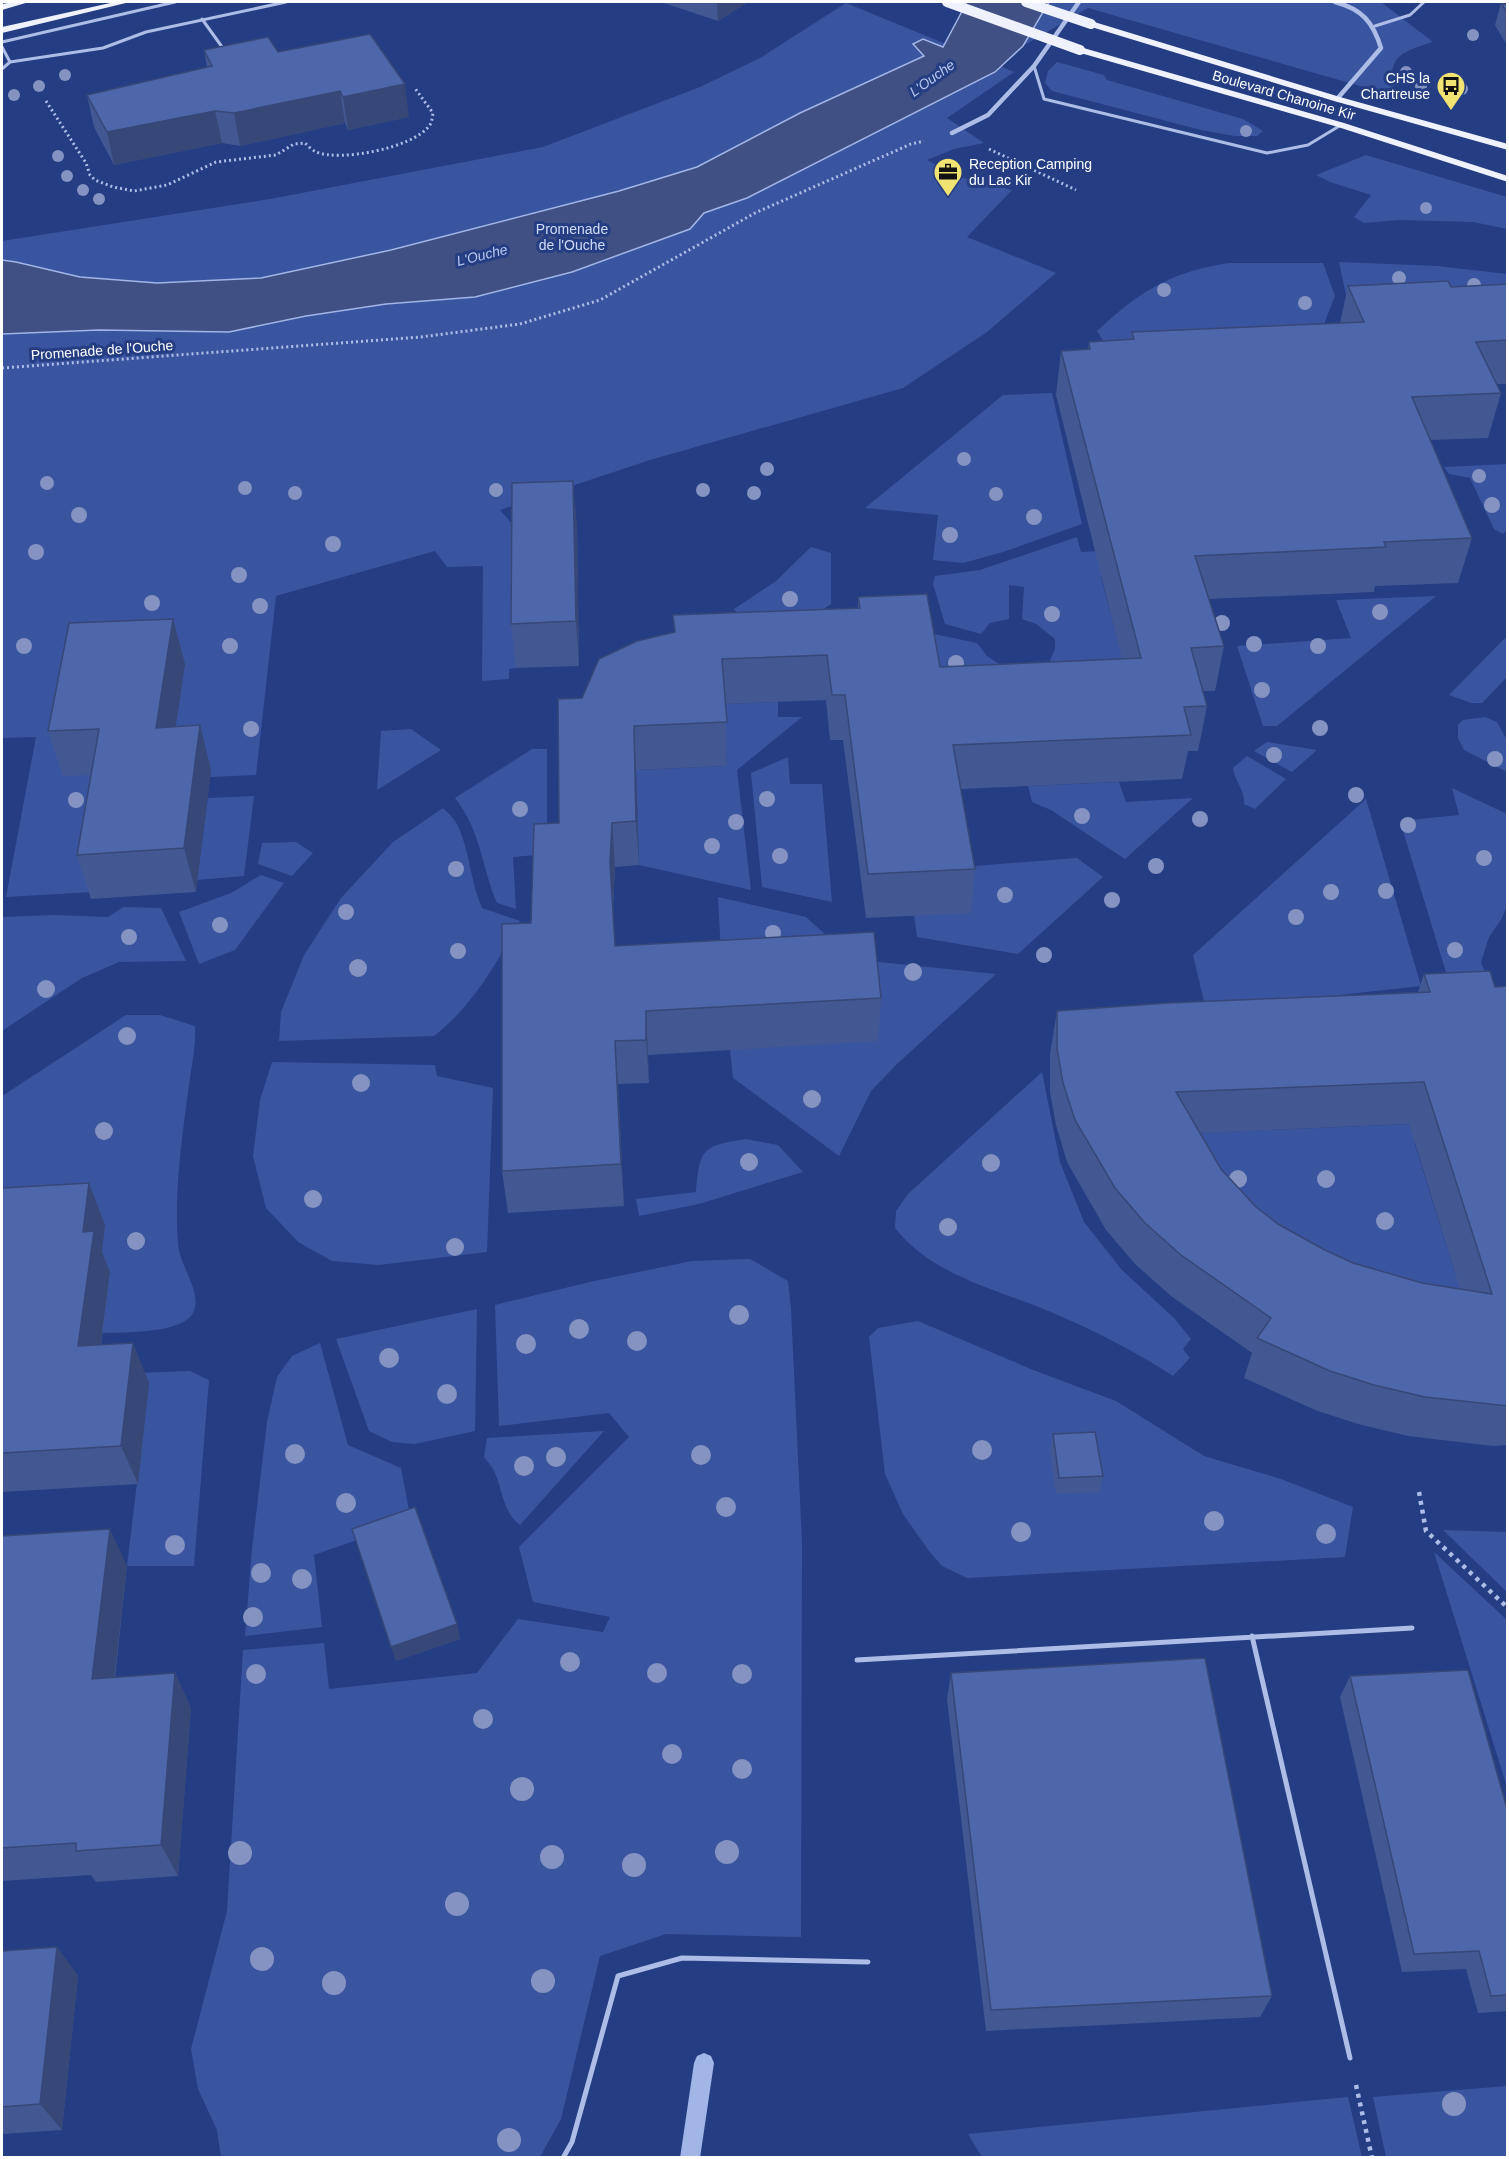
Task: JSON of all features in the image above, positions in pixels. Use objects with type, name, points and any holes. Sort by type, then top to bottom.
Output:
[{"type":"main road","points":[[2,7],[24,2]]},
{"type":"main road","points":[[2,30],[124,2]]},
{"type":"main road","name":"Boulevard Chanoine Kir","points":[[948,2],[1080,50],[1341,125],[1508,179]]},
{"type":"main road","name":"Boulevard Chanoine Kir","points":[[1026,2],[1336,99],[1508,147]]},
{"type":"street","points":[[952,133],[987,116],[1035,66],[1079,2]]},
{"type":"street","points":[[1335,2],[1356,7],[1375,26]]},
{"type":"street","name":"Boulevard Chanoine Kir","points":[[1336,99],[1381,48],[1375,26]]},
{"type":"lane","points":[[2,42],[175,2]]},
{"type":"lane","points":[[2,69],[10,62],[103,48],[146,32],[286,2]]},
{"type":"lane","points":[[1375,26],[1410,15],[1424,2]]},
{"type":"lane","points":[[202,19],[229,56]]},
{"type":"lane","points":[[2,47],[10,62]]},
{"type":"lane","points":[[1035,66],[1044,99],[1267,153],[1308,145],[1341,125]]},
{"type":"lane","points":[[857,1660],[1412,1628]]},
{"type":"lane","points":[[1252,1636],[1350,2058]]},
{"type":"lane","points":[[563,2157],[572,2142],[618,1976],[682,1958],[868,1962]]},
{"type":"path","points":[[46,101],[86,163],[90,175],[95,180],[113,187],[134,190],[167,184],[216,162],[276,155],[294,144],[305,143],[320,153],[356,154],[387,150],[410,140],[428,128],[433,118],[432,111],[414,87]]},
{"type":"path","name":"Promenade de l'Ouche","points":[[2,368],[421,337],[520,324],[600,300],[755,213],[911,144],[952,133]]},
{"type":"path","points":[[986,144],[987,148],[1076,190]]},
{"type":"path","points":[[1419,1492],[1426,1531],[1508,1608]]},
{"type":"path","points":[[1350,2058],[1372,2157]]},
{"type":"green space","points":[[1049,2],[1381,2],[1433,42],[1406,52],[1395,62],[1393,78],[1395,90],[1409,100],[1088,8],[1023,46]]},
{"type":"green space","points":[[846,3],[1014,72],[947,118],[984,143],[954,149],[927,160],[955,176],[1012,190],[967,237],[1056,273],[987,332],[903,388],[650,460],[500,510],[516,528],[516,668],[509,669],[509,679],[482,681],[483,566],[447,567],[435,551],[276,596],[256,775],[210,777],[211,770],[122,773],[92,892],[6,897],[36,737],[2,738],[2,241],[270,199],[543,147],[700,87],[760,58]]},
{"type":"green space","points":[[1057,62],[1104,75],[1107,80],[1243,119],[1263,131],[1257,136],[1235,136],[1201,130],[1052,91],[1045,83],[1048,71]]},
{"type":"green space","points":[[1366,155],[1507,197],[1507,229],[1473,222],[1400,220],[1364,223],[1354,217],[1371,195],[1316,175]]},
{"type":"green space","points":[[1339,262],[1437,266],[1507,274],[1507,328],[1349,309]]},
{"type":"green space","points":[[1229,263],[1323,263],[1335,296],[1322,329],[1126,377],[1097,331],[1127,305],[1157,285],[1190,272]]},
{"type":"green space","points":[[1052,393],[1082,524],[1003,552],[963,563],[933,560],[938,515],[865,508],[1003,395]]},
{"type":"green space","points":[[1507,464],[1507,530],[1503,534],[1494,529],[1470,478],[1449,474],[1444,467]]},
{"type":"green space","points":[[1077,537],[1081,552],[1124,550],[1101,577],[1128,680],[1064,670],[1050,660],[1055,649],[1055,639],[1036,624],[1022,619],[1024,587],[1009,585],[1009,619],[990,623],[981,634],[945,624],[933,584],[935,576],[980,570]]},
{"type":"green space","points":[[811,547],[831,553],[831,604],[813,616],[749,626],[734,609],[776,581]]},
{"type":"green space","points":[[1436,596],[1277,726],[1263,726],[1237,646],[1351,638],[1336,600]]},
{"type":"green space","points":[[934,634],[977,643],[987,656],[999,664],[1018,665],[948,711]]},
{"type":"green space","points":[[1507,636],[1507,677],[1482,703],[1471,703],[1449,695]]},
{"type":"green space","points":[[778,702],[778,717],[802,717],[737,770],[751,890],[639,865],[636,770],[727,766],[723,704]]},
{"type":"green space","points":[[1485,717],[1497,722],[1507,740],[1507,772],[1464,750],[1458,738],[1458,725],[1463,720]]},
{"type":"green space","points":[[411,729],[441,750],[377,790],[381,731]]},
{"type":"green space","points":[[1267,742],[1317,750],[1292,772],[1254,751]]},
{"type":"green space","points":[[532,749],[547,749],[547,854],[513,857],[516,909],[497,903],[470,823],[455,798]]},
{"type":"green space","points":[[1247,756],[1286,779],[1255,809],[1244,804],[1243,794],[1233,768]]},
{"type":"green space","points":[[788,757],[790,784],[822,784],[832,902],[762,887],[751,773]]},
{"type":"green space","points":[[1119,782],[1126,802],[1193,798],[1125,859],[1051,810],[1032,802],[1028,786]]},
{"type":"green space","points":[[1452,788],[1507,814],[1507,905],[1502,918],[1489,937],[1481,962],[1507,1029],[1459,1015],[1400,821],[1459,815]]},
{"type":"green space","points":[[254,796],[244,876],[197,880],[208,798]]},
{"type":"green space","points":[[1366,799],[1421,986],[1206,1010],[1193,955]]},
{"type":"green space","points":[[443,808],[455,821],[462,836],[482,908],[520,921],[483,983],[461,1011],[434,1036],[279,1041],[281,1012],[304,955],[341,898],[393,842]]},
{"type":"green space","points":[[296,842],[313,853],[292,876],[258,864],[262,843]]},
{"type":"green space","points":[[1077,858],[1103,877],[1018,954],[917,937],[914,915],[962,867]]},
{"type":"green space","points":[[261,875],[284,883],[235,950],[199,964],[179,912],[231,893]]},
{"type":"green space","points":[[718,897],[806,917],[862,968],[722,973]]},
{"type":"green space","points":[[123,907],[161,908],[186,961],[119,962],[82,978],[2,1031],[2,917],[55,915],[108,917]]},
{"type":"green space","points":[[869,961],[996,974],[898,1063],[871,1091],[839,1156],[733,1078],[730,1050]]},
{"type":"green space","points":[[126,1015],[160,1015],[195,1026],[179,1164],[177,1224],[180,1253],[193,1288],[195,1305],[193,1313],[187,1320],[177,1325],[151,1331],[102,1333],[2,1231],[2,1096]]},
{"type":"green space","points":[[272,1062],[435,1065],[437,1076],[493,1088],[487,1252],[379,1265],[332,1261],[298,1242],[266,1208],[253,1156],[260,1100]]},
{"type":"green space","points":[[1042,1072],[1060,1162],[1084,1222],[1122,1270],[1174,1318],[1191,1339],[1183,1349],[1190,1358],[1173,1376],[1082,1326],[947,1270],[910,1244],[895,1228],[896,1211],[908,1194]]},
{"type":"green space","points":[[1413,1124],[1415,1145],[1456,1276],[1468,1301],[1362,1311],[1172,1134]]},
{"type":"green space","points":[[746,1139],[778,1145],[803,1172],[699,1204],[639,1216],[636,1199],[696,1192],[699,1166],[706,1152],[720,1144]]},
{"type":"green space","points":[[750,1259],[788,1281],[791,1309],[802,1542],[801,1937],[666,1934],[600,1956],[561,2119],[540,2157],[221,2157],[217,2130],[198,2089],[191,2049],[227,1911],[243,1650],[324,1643],[329,1689],[477,1673],[518,1619],[603,1632],[610,1617],[533,1602],[519,1547],[629,1437],[609,1413],[499,1426],[495,1305],[594,1281],[692,1261]]},
{"type":"green space","points":[[477,1309],[475,1431],[415,1444],[392,1442],[369,1431],[336,1339]]},
{"type":"green space","points":[[918,1321],[1033,1370],[1116,1401],[1204,1456],[1281,1479],[1353,1507],[1345,1557],[967,1578],[942,1566],[903,1514],[885,1474],[869,1337],[878,1328]]},
{"type":"green space","points":[[320,1343],[348,1445],[401,1468],[411,1521],[314,1555],[322,1627],[245,1636],[252,1549],[267,1422],[277,1377],[292,1356]]},
{"type":"green space","points":[[190,1371],[209,1380],[194,1566],[127,1566],[149,1383],[59,1376]]},
{"type":"green space","points":[[604,1431],[520,1525],[514,1520],[507,1508],[494,1471],[484,1457],[487,1438]]},
{"type":"green space","points":[[1443,1530],[1507,1532],[1507,1592]]},
{"type":"green space","points":[[1434,1552],[1507,1620],[1507,1787]]},
{"type":"green space","points":[[1507,2086],[1507,2157],[1386,2157],[1373,2097]]},
{"type":"green space","points":[[1348,2097],[1362,2157],[982,2157],[968,2134]]},
{"type":"water","name":"L'Ouche","points":[[967,2],[1049,2],[1023,46],[995,72],[747,198],[704,213],[690,229],[572,272],[475,297],[386,304],[306,316],[229,332],[99,330],[2,334],[2,260],[80,277],[157,283],[261,278],[391,250],[619,191],[697,167],[800,113],[924,56],[913,44],[923,39],[943,47]]},
{"type":"building","points":[[1501,3],[1508,5],[1508,14]]},
{"type":"building","points":[[370,34],[405,84],[343,97],[340,91],[234,113],[215,111],[107,132],[87,95],[212,66],[204,50],[268,37],[278,52]]},
{"type":"building","points":[[1448,281],[1451,287],[1508,284],[1508,340],[1476,342],[1501,393],[1412,397],[1472,538],[1384,542],[1386,547],[1195,556],[1224,646],[1191,648],[1207,706],[1184,707],[1191,735],[953,745],[975,869],[868,874],[845,695],[832,695],[827,655],[722,659],[727,722],[634,726],[636,821],[612,823],[610,863],[615,946],[874,932],[881,998],[646,1011],[646,1040],[615,1041],[621,1164],[502,1171],[502,924],[531,923],[534,824],[559,823],[558,699],[582,698],[599,659],[637,641],[675,632],[673,615],[860,608],[858,597],[927,594],[940,667],[1141,658],[1061,351],[1090,349],[1089,342],[1134,339],[1132,332],[1364,322],[1348,286]]},
{"type":"building","points":[[573,481],[576,621],[511,624],[512,483]]},
{"type":"building","points":[[173,619],[156,728],[200,725],[184,848],[77,855],[99,729],[48,731],[69,623]]},
{"type":"building","points":[[1490,971],[1495,987],[1508,986],[1508,1406],[1425,1397],[1374,1385],[1330,1371],[1257,1338],[1271,1318],[1181,1255],[1145,1223],[1115,1188],[1075,1120],[1063,1083],[1057,1049],[1057,1011],[1167,1003],[1430,992],[1424,974]],"holes":[[[1424,1082],[1492,1294],[1422,1283],[1353,1263],[1278,1224],[1256,1207],[1221,1169],[1176,1092]]]},
{"type":"building","points":[[89,1183],[83,1232],[94,1231],[78,1346],[133,1343],[121,1446],[2,1453],[2,1188]]},
{"type":"building","points":[[1095,1432],[1103,1476],[1059,1478],[1053,1434]]},
{"type":"building","points":[[415,1507],[457,1624],[391,1647],[352,1529]]},
{"type":"building","points":[[110,1529],[92,1679],[175,1673],[161,1845],[76,1851],[76,1843],[2,1848],[2,1536]]},
{"type":"building","points":[[1205,1658],[1272,1996],[991,2010],[951,1673]]},
{"type":"building","points":[[1468,1670],[1508,1812],[1508,1995],[1491,1996],[1479,1951],[1414,1954],[1350,1676]]},
{"type":"building","points":[[57,1947],[40,2104],[2,2107],[2,1951]]},
{"type":"waterway","points":[[690,2158],[704,2063]]},
{"type":"place","name":"CHS la Chartreuse","points":[[1451,112]]},
{"type":"place","name":"Reception Camping du Lac Kir","points":[[948,198]]}]
